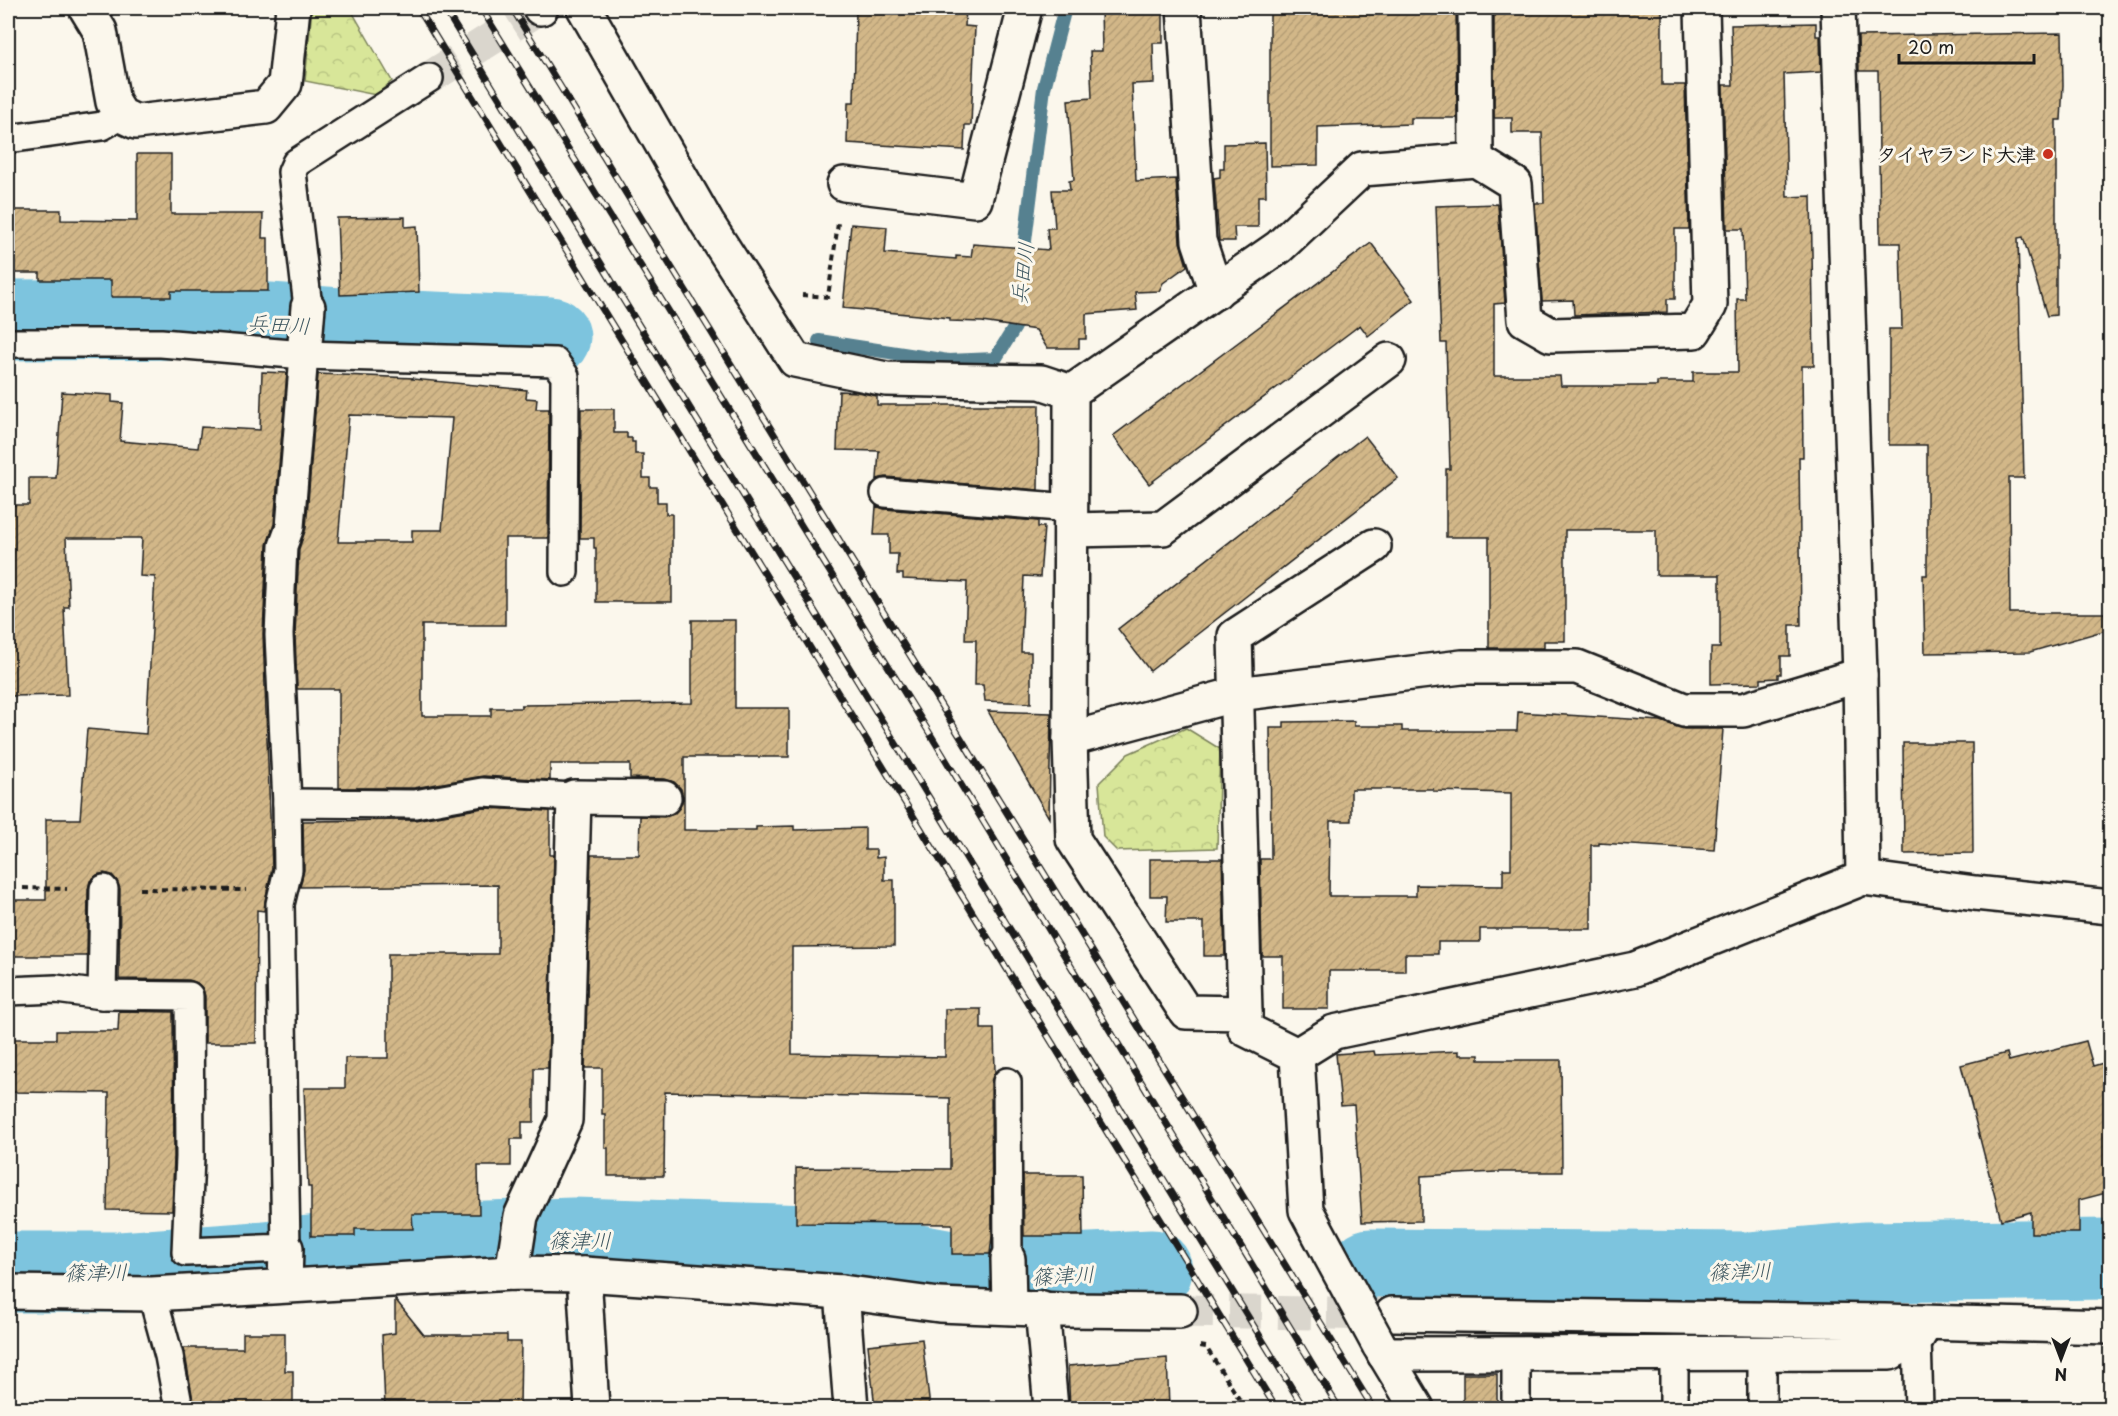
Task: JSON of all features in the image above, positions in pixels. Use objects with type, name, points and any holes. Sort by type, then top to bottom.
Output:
[{"type":"street","points":[[86,8],[100,31],[113,102],[121,115],[136,122],[266,107],[285,84],[293,8]]},
{"type":"street","points":[[584,8],[707,223],[795,360],[885,379],[1041,382],[1071,392]]},
{"type":"street","points":[[843,184],[975,200],[1024,8]]},
{"type":"street","points":[[1184,8],[1199,241],[1216,292]]},
{"type":"street","points":[[1475,8],[1476,160]]},
{"type":"street","points":[[1071,392],[1280,247],[1362,169],[1476,160],[1515,184],[1525,320],[1551,335],[1694,331],[1710,305],[1702,8]]},
{"type":"street","points":[[1838,8],[1860,675],[1863,878]]},
{"type":"street","points":[[304,350],[308,307]]},
{"type":"street","points":[[1071,519],[1163,528],[1389,360]]},
{"type":"street","points":[[1071,392],[1070,739],[1073,839],[1186,1012],[1245,1013]]},
{"type":"street","points":[[1297,1055],[1245,1029],[1235,636],[1374,546]]},
{"type":"street","points":[[1070,739],[1237,694],[1462,667],[1577,667],[1684,710],[1743,710],[1860,675]]},
{"type":"street","points":[[513,1266],[520,1216],[565,1120],[574,797],[664,798]]},
{"type":"street","points":[[1297,1055],[1334,1032],[1635,969],[1863,878],[2110,908]]},
{"type":"street","points":[[1297,1055],[1306,1210],[1382,1350],[1417,1408]]},
{"type":"street","points":[[1008,1259],[1009,1302]]},
{"type":"street","points":[[8,1292],[152,1294],[286,1269],[513,1266],[584,1274],[842,1292],[939,1305],[1009,1302],[1042,1308],[1180,1311]]},
{"type":"street","points":[[584,1274],[592,1408]]},
{"type":"street","points":[[842,1292],[851,1408]]},
{"type":"street","points":[[1042,1308],[1051,1408]]},
{"type":"street","points":[[1392,1314],[1922,1330],[2110,1327]]},
{"type":"street","points":[[1382,1350],[1516,1353],[1890,1353],[1922,1330]]},
{"type":"lane","points":[[308,307],[292,172],[296,163],[429,78]]},
{"type":"lane","points":[[8,139],[102,126],[121,115]]},
{"type":"lane","points":[[8,343],[161,343],[555,362],[565,376],[564,572]]},
{"type":"lane","points":[[8,991],[56,989],[102,995],[189,996],[190,1157],[186,1252],[286,1269],[280,904],[288,870],[279,634],[283,546],[290,527],[304,350]]},
{"type":"lane","points":[[885,493],[1071,519]]},
{"type":"lane","points":[[287,803],[415,804],[482,792],[574,797]]},
{"type":"lane","points":[[102,995],[104,889]]},
{"type":"lane","points":[[1006,1082],[1008,1259]]},
{"type":"lane","points":[[152,1294],[169,1356],[178,1404]]},
{"type":"lane","points":[[1919,1408],[1922,1330]]},
{"type":"lane","points":[[1515,1408],[1516,1353]]},
{"type":"lane","points":[[1674,1353],[1674,1408]]},
{"type":"lane","points":[[1762,1353],[1762,1408]]},
{"type":"path","points":[[759,304],[773,294],[828,297],[843,184]]},
{"type":"path","points":[[23,888],[284,890]]},
{"type":"green space","points":[[312,8],[350,8],[392,81],[376,95],[305,81]]},
{"type":"green space","points":[[1186,728],[1220,749],[1217,848],[1117,851],[1103,837],[1099,783],[1128,754]]},
{"type":"building","points":[[856,8],[966,8],[965,26],[975,27],[971,125],[965,125],[964,150],[847,143],[848,102],[854,102]]},
{"type":"building","points":[[1101,8],[1163,8],[1163,43],[1153,43],[1154,83],[1132,84],[1136,181],[1176,179],[1180,242],[1187,266],[1163,283],[1159,291],[1135,292],[1137,310],[1086,314],[1086,339],[1079,339],[1079,348],[1047,348],[1036,330],[982,322],[950,321],[950,318],[843,308],[851,224],[887,227],[885,253],[956,259],[956,256],[971,257],[973,244],[1049,250],[1047,228],[1055,228],[1052,190],[1070,190],[1069,181],[1074,180],[1068,100],[1092,98],[1090,51],[1102,51]]},
{"type":"building","points":[[1270,8],[1456,8],[1457,118],[1411,118],[1411,124],[1318,127],[1318,165],[1270,166]]},
{"type":"building","points":[[1494,8],[1662,8],[1662,85],[1685,85],[1689,229],[1675,229],[1675,299],[1667,299],[1667,312],[1574,315],[1573,300],[1542,301],[1535,203],[1544,203],[1542,133],[1512,133],[1512,118],[1494,118]]},
{"type":"building","points":[[1816,23],[1816,36],[1820,36],[1821,72],[1784,74],[1787,197],[1811,196],[1814,366],[1802,366],[1803,457],[1799,457],[1801,625],[1790,625],[1790,656],[1781,656],[1781,674],[1778,674],[1778,678],[1761,679],[1761,683],[1711,684],[1711,648],[1720,648],[1720,575],[1656,575],[1656,530],[1565,530],[1565,641],[1544,641],[1544,648],[1489,648],[1489,537],[1446,537],[1446,469],[1450,469],[1446,343],[1441,343],[1436,206],[1498,204],[1505,303],[1494,304],[1494,376],[1560,376],[1561,386],[1657,386],[1657,382],[1693,382],[1693,372],[1738,372],[1737,299],[1745,299],[1743,229],[1727,229],[1723,85],[1733,85],[1731,25]]},
{"type":"building","points":[[2062,33],[2061,120],[2056,120],[2056,315],[2047,316],[2023,237],[2018,238],[2024,478],[2009,478],[2010,613],[2110,613],[2110,629],[2030,652],[1925,653],[1923,575],[1927,575],[1927,445],[1889,445],[1889,329],[1902,329],[1900,243],[1880,243],[1878,71],[1859,71],[1858,36]]},
{"type":"building","points":[[1265,143],[1266,196],[1258,196],[1258,227],[1234,227],[1235,241],[1219,241],[1214,178],[1220,177],[1220,169],[1224,169],[1224,144]]},
{"type":"building","points":[[137,154],[171,154],[171,214],[263,214],[262,238],[268,238],[268,291],[171,291],[171,297],[111,297],[111,280],[40,280],[40,273],[8,273],[9,210],[61,210],[61,220],[137,221]]},
{"type":"building","points":[[405,217],[405,227],[417,226],[419,292],[340,295],[337,218]]},
{"type":"building","points":[[1371,243],[1414,300],[1368,336],[1360,325],[1149,484],[1113,436]]},
{"type":"building","points":[[262,372],[287,373],[274,524],[267,545],[263,634],[272,868],[264,911],[257,910],[256,1043],[205,1043],[205,996],[203,989],[197,983],[189,980],[119,979],[120,889],[112,875],[104,873],[90,881],[87,956],[8,956],[8,900],[46,900],[46,819],[80,819],[87,729],[146,734],[155,577],[140,576],[142,538],[66,538],[69,607],[64,607],[68,695],[11,696],[8,620],[8,505],[29,505],[29,478],[56,478],[62,392],[112,395],[112,402],[123,403],[120,441],[198,448],[201,427],[260,430]]},
{"type":"building","points":[[318,374],[413,378],[527,390],[526,398],[537,399],[536,409],[549,409],[548,538],[505,538],[505,625],[422,625],[422,716],[491,716],[491,708],[521,708],[521,705],[692,703],[692,620],[735,620],[735,708],[789,708],[789,757],[684,757],[684,830],[756,830],[756,827],[794,826],[794,830],[865,828],[865,850],[876,850],[876,858],[884,857],[884,880],[894,880],[894,946],[792,947],[792,1054],[945,1057],[945,1009],[981,1009],[981,1029],[994,1029],[995,1072],[991,1082],[992,1236],[990,1254],[952,1254],[952,1224],[796,1223],[796,1168],[950,1169],[950,1098],[665,1092],[664,1176],[608,1176],[605,1114],[602,1114],[602,1068],[585,1068],[591,855],[639,855],[640,816],[664,817],[674,814],[683,798],[681,789],[674,782],[665,779],[630,778],[630,764],[550,764],[550,780],[483,776],[414,788],[339,788],[339,689],[297,689],[295,635],[299,549],[306,528]],"holes":[[[349,415],[452,418],[442,530],[412,530],[412,542],[338,542]]]},
{"type":"building","points":[[839,391],[877,396],[877,405],[1039,405],[1038,490],[886,477],[877,479],[879,451],[837,450]]},
{"type":"building","points":[[581,409],[614,409],[614,433],[627,433],[627,438],[632,438],[632,442],[635,442],[635,454],[643,454],[643,478],[650,478],[650,487],[657,487],[657,502],[666,502],[666,514],[672,514],[672,602],[596,602],[594,538],[580,538]]},
{"type":"building","points":[[1365,436],[1398,478],[1150,671],[1118,629]]},
{"type":"building","points":[[876,506],[884,509],[1038,521],[1038,527],[1044,527],[1040,577],[1024,576],[1021,652],[1031,652],[1031,703],[985,701],[983,685],[975,685],[976,640],[965,640],[967,582],[903,579],[903,574],[897,574],[898,554],[889,554],[889,535],[874,535]]},
{"type":"building","points":[[988,711],[1051,713],[1049,818]]},
{"type":"building","points":[[1518,712],[1661,721],[1684,729],[1723,729],[1714,850],[1599,843],[1599,845],[1591,845],[1591,929],[1480,929],[1480,942],[1438,942],[1438,954],[1405,954],[1405,971],[1329,971],[1329,1009],[1283,1009],[1283,956],[1262,956],[1260,859],[1271,859],[1270,728],[1284,728],[1284,722],[1354,721],[1354,726],[1402,726],[1402,731],[1517,731]],"holes":[[[1351,789],[1433,789],[1433,791],[1511,793],[1511,869],[1503,869],[1503,886],[1416,885],[1416,896],[1329,896],[1330,821],[1351,821]]]},
{"type":"building","points":[[1903,743],[1972,743],[1973,853],[1904,854]]},
{"type":"building","points":[[483,808],[550,811],[550,855],[554,855],[548,1068],[534,1068],[534,1122],[522,1122],[522,1139],[511,1139],[511,1166],[478,1166],[479,1214],[412,1214],[413,1229],[355,1229],[355,1236],[311,1236],[311,1187],[308,1187],[304,1088],[345,1088],[345,1058],[388,1058],[388,954],[498,954],[498,885],[300,887],[304,870],[303,821],[415,820]]},
{"type":"building","points":[[1150,859],[1222,859],[1225,956],[1204,956],[1204,922],[1166,922],[1167,896],[1150,896]]},
{"type":"building","points":[[119,1011],[173,1012],[172,1211],[107,1210],[109,1093],[8,1092],[8,1039],[56,1039],[56,1031],[118,1031]]},
{"type":"building","points":[[2086,1041],[2093,1066],[2110,1061],[2110,1192],[2079,1200],[2079,1233],[2031,1233],[2031,1212],[2001,1220],[1961,1065],[2007,1053],[2009,1061]]},
{"type":"building","points":[[1374,1051],[1375,1055],[1459,1051],[1459,1055],[1479,1055],[1479,1060],[1561,1060],[1562,1172],[1496,1172],[1421,1176],[1421,1221],[1362,1222],[1354,1105],[1341,1106],[1336,1054]]},
{"type":"building","points":[[1023,1175],[1082,1175],[1083,1236],[1024,1236]]},
{"type":"building","points":[[395,1299],[424,1335],[507,1335],[507,1342],[521,1342],[520,1408],[385,1407],[382,1335],[395,1333]]},
{"type":"building","points":[[243,1333],[285,1333],[285,1371],[293,1371],[293,1408],[193,1408],[184,1348],[243,1348]]},
{"type":"building","points":[[922,1339],[930,1408],[875,1408],[868,1345]]},
{"type":"building","points":[[1167,1358],[1169,1406],[1070,1408],[1068,1366]]},
{"type":"building","points":[[1463,1374],[1497,1374],[1497,1408],[1463,1408]]},
{"type":"waterway","name":"兵田川","points":[[1022,265],[1044,88],[1065,8]]},
{"type":"waterway","name":"兵田川","points":[[819,341],[948,361],[995,359],[1015,327],[1017,308]]},
{"type":"waterway","name":"兵田川","points":[[8,320],[215,319],[339,328],[550,337]]},
{"type":"waterway","name":"篠津川","points":[[8,1272],[121,1272],[246,1263],[426,1243],[573,1238],[810,1245],[989,1278],[1152,1270]]},
{"type":"waterway","name":"篠津川","points":[[1370,1269],[1749,1272],[1864,1262],[2110,1259]]},
{"type":"tunnel","points":[[429,78],[540,8]]},
{"type":"tunnel","points":[[1180,1311],[1388,1314]]},
{"type":"railway","points":[[418,8],[1276,1408]]},
{"type":"railway","points":[[444,8],[1304,1408]]},
{"type":"railway","points":[[481,8],[932,737],[1339,1408]]},
{"type":"railway","points":[[512,8],[1373,1408]]},
{"type":"place","name":"タイヤランド大津","points":[[2048,154]]}]
